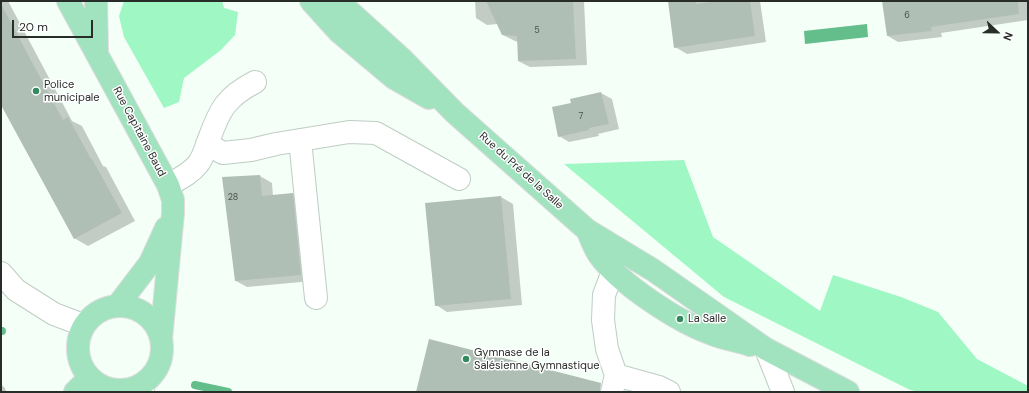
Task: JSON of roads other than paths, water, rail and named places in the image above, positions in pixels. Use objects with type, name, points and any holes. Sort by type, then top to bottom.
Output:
[{"type":"main road","name":"Rue Capitaine Baud","points":[[68,1],[168,185],[173,200],[174,213],[161,338],[161,358],[154,373],[142,388],[124,390],[82,385],[77,343],[83,325],[98,310],[118,305],[138,309],[153,321],[161,338]]},
{"type":"main road","name":"Rue Capitaine Baud","points":[[96,1],[97,53]]},
{"type":"main road","name":"Rue du Pré de la Salle","points":[[311,1],[338,31],[394,78],[455,113]]},
{"type":"main road","name":"Rue du Pré de la Salle","points":[[338,1],[402,59],[455,113],[587,230],[653,270],[766,349],[840,391]]},
{"type":"main road","points":[[118,305],[150,263],[174,213]]},
{"type":"main road","name":"Rue du Pré de la Salle","points":[[587,230],[598,254],[613,271],[644,295],[680,319],[712,334],[766,349]]},
{"type":"street","points":[[168,185],[190,172],[199,163],[223,107],[241,89],[256,82]]},
{"type":"street","points":[[208,144],[223,153],[251,150],[276,144],[349,132],[376,133],[458,178]]},
{"type":"street","points":[[300,140],[316,298]]},
{"type":"street","points":[[613,271],[604,295],[603,320],[614,383],[659,387],[669,392]]},
{"type":"street","points":[[1,273],[16,290],[54,314],[83,325]]},
{"type":"street","points":[[766,349],[783,392]]},
{"type":"waterway","points":[[195,385],[228,392]]},
{"type":"place","name":"Police municipale","points":[[36,91]]},
{"type":"place","name":"La Salle","points":[[680,319]]},
{"type":"place","name":"Gymnase de la Salésienne Gymnastique","points":[[466,359]]}]
